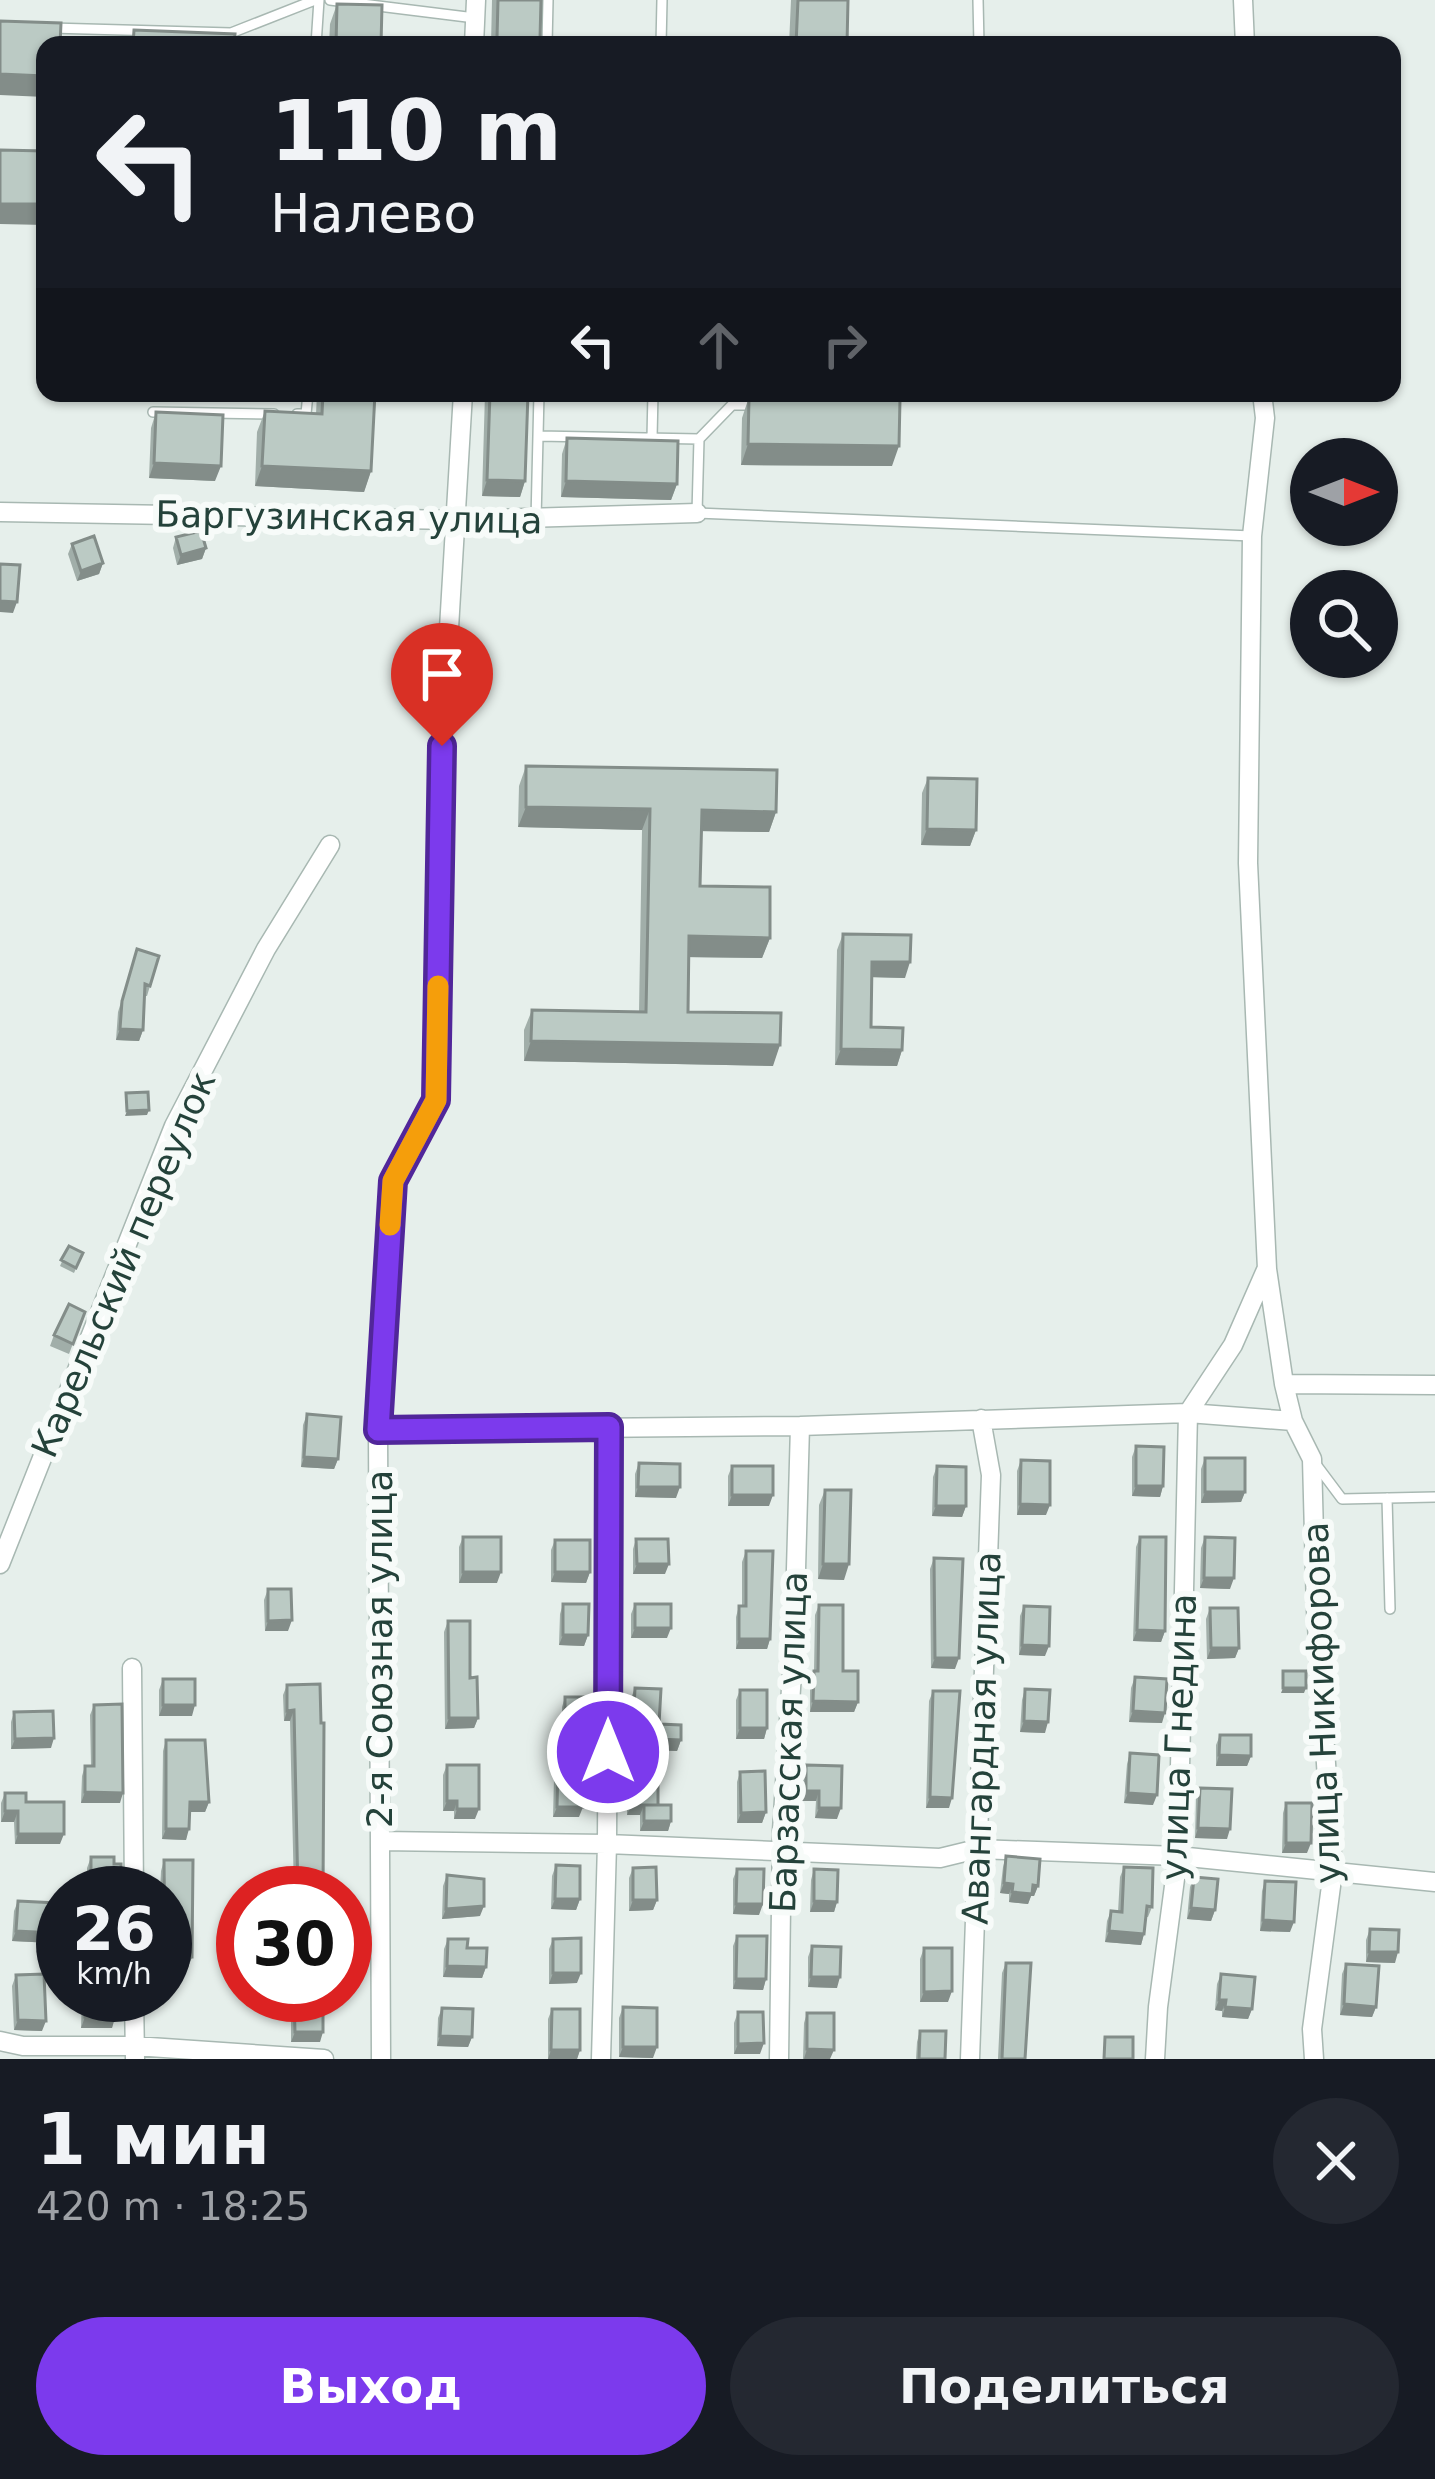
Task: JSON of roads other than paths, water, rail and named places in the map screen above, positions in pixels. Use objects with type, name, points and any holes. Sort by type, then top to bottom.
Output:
[{"type":"street","points":[[1243,0],[1245,36]]},
{"type":"street","name":"2-я Союзная улица","points":[[381,2059],[378,1430],[393,1181],[436,1100],[442,746],[463,402]]},
{"type":"street","name":"улица Никифорова","points":[[1263,402],[1252,536],[1248,862],[1267,1269],[1284,1384],[1293,1421],[1312,1459],[1316,1610],[1333,1871],[1312,2029],[1314,2059]]},
{"type":"street","name":"Баргузинская улица","points":[[0,512],[456,520],[697,512]]},
{"type":"street","name":"Карельский переулок","points":[[0,1564],[174,1126],[266,950],[330,845]]},
{"type":"street","points":[[1188,1413],[1233,1345],[1267,1269]]},
{"type":"street","points":[[1284,1384],[1435,1385]]},
{"type":"street","points":[[378,1430],[800,1426],[1188,1413],[1293,1421]]},
{"type":"street","name":"улица Гнедина","points":[[1155,2059],[1178,1856],[1188,1413]]},
{"type":"street","name":"Авангардная улица","points":[[970,2059],[991,1474],[981,1419]]},
{"type":"street","name":"Барзасская улица","points":[[779,2059],[781,1853],[794,1642],[800,1426]]},
{"type":"street","points":[[601,2059],[609,1427]]},
{"type":"street","points":[[132,1668],[134,1866]]},
{"type":"street","points":[[380,1841],[607,1844],[940,1858],[976,1849],[1178,1856],[1435,1882]]},
{"type":"street","points":[[134,2022],[135,2052]]},
{"type":"street","points":[[0,2041],[22,2046],[324,2059]]},
{"type":"lane","points":[[46,28],[231,33],[317,0],[316,36]]},
{"type":"lane","points":[[330,0],[476,9]]},
{"type":"lane","points":[[547,36],[548,0]]},
{"type":"lane","points":[[661,36],[662,0]]},
{"type":"lane","points":[[978,0],[979,36]]},
{"type":"lane","points":[[153,412],[307,414],[308,402]]},
{"type":"lane","points":[[536,520],[539,402]]},
{"type":"lane","points":[[652,438],[653,402]]},
{"type":"lane","points":[[775,405],[732,405],[699,439],[697,512],[1252,536]]},
{"type":"lane","points":[[538,436],[699,439]]},
{"type":"lane","points":[[1312,1459],[1342,1499],[1435,1498]]},
{"type":"lane","points":[[1387,1498],[1390,1610]]}]
